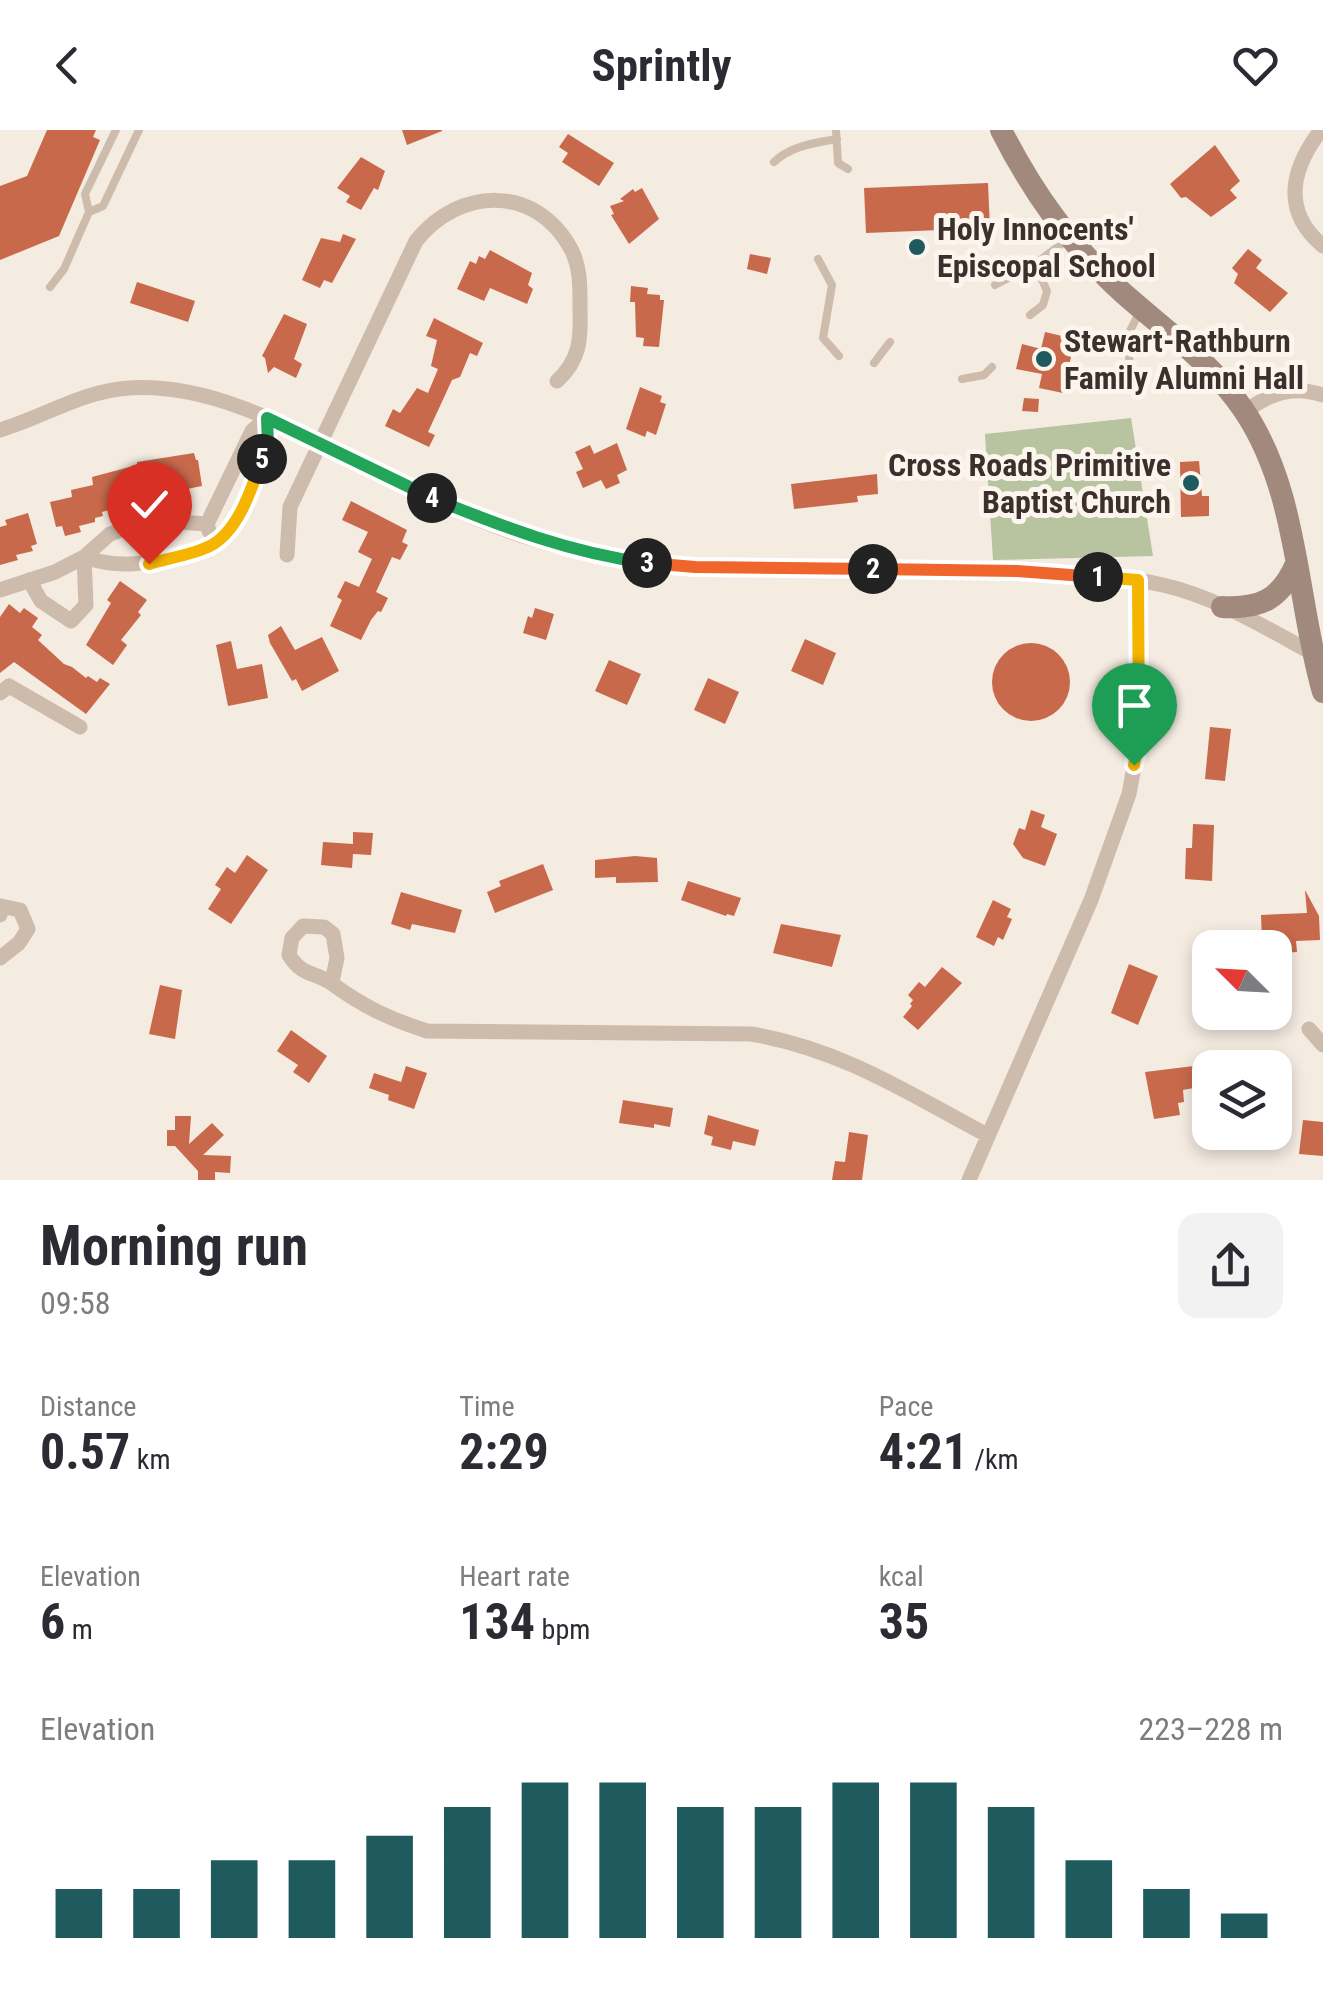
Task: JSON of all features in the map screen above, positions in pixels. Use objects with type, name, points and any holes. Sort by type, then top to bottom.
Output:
[{"type":"street","points":[[1001,130],[1024,176],[1068,239],[1213,371],[1245,412],[1277,478],[1323,692]]},
{"type":"street","points":[[1321,130],[1305,151],[1294,184],[1296,209],[1307,233],[1323,246]]},
{"type":"street","points":[[286,555],[290,507],[416,241],[440,216],[468,203],[498,200],[528,208],[554,225],[570,248],[580,277],[581,340],[573,363],[557,381]]},
{"type":"street","points":[[0,430],[80,397],[131,388],[172,389],[267,418],[400,485],[516,533],[621,560],[695,567],[1017,571],[1138,580],[1179,589],[1222,607],[1318,656]]},
{"type":"street","points":[[1245,412],[1274,393],[1300,390],[1323,395]]},
{"type":"street","points":[[212,545],[208,524],[252,430],[267,418]]},
{"type":"street","points":[[84,556],[108,565],[149,564],[212,545],[233,522],[248,496],[268,444],[267,418]]},
{"type":"street","points":[[0,590],[55,572],[84,556],[110,534],[149,520],[208,524]]},
{"type":"street","points":[[29,580],[41,602],[71,621],[86,605],[84,556]]},
{"type":"street","points":[[1222,607],[1252,607],[1273,599],[1286,585],[1296,564]]},
{"type":"street","points":[[970,1180],[1091,900],[1128,794],[1139,740],[1138,580]]},
{"type":"street","points":[[0,693],[9,686],[80,727]]},
{"type":"street","points":[[0,914],[1,906],[20,910],[28,930],[19,944],[0,958]]},
{"type":"street","points":[[332,982],[362,1006],[428,1031],[751,1034],[792,1041],[845,1060],[987,1135]]},
{"type":"street","points":[[1309,1029],[1323,1045]]},
{"type":"lane","points":[[50,287],[64,268],[89,212],[85,194],[116,130]]},
{"type":"lane","points":[[89,212],[103,206],[139,130]]},
{"type":"lane","points":[[774,162],[782,155],[836,134],[838,163],[848,169]]},
{"type":"lane","points":[[996,285],[1035,264],[1068,239]]},
{"type":"lane","points":[[818,260],[832,285],[823,338],[839,356]]},
{"type":"lane","points":[[1030,314],[1043,306],[1048,291],[1035,264]]},
{"type":"lane","points":[[1134,388],[1126,339],[1141,308]]},
{"type":"lane","points":[[874,362],[890,342]]},
{"type":"lane","points":[[962,379],[984,375],[992,367]]},
{"type":"green space","points":[[1131,418],[1153,556],[993,560],[985,434]]},
{"type":"building","points":[[47,130],[96,130],[93,137],[100,140],[59,236],[0,260],[0,186],[27,176]]},
{"type":"building","points":[[402,130],[442,130],[442,131],[407,145]]},
{"type":"building","points":[[568,134],[614,163],[599,186],[562,162],[568,153],[559,147]]},
{"type":"building","points":[[1215,145],[1240,181],[1230,190],[1237,198],[1211,217],[1186,197],[1181,198],[1170,184]]},
{"type":"building","points":[[361,157],[385,171],[378,190],[374,188],[361,210],[346,202],[350,196],[337,188]]},
{"type":"building","points":[[988,183],[990,228],[866,233],[864,188]]},
{"type":"building","points":[[642,188],[659,219],[629,244],[611,215],[614,214],[610,206],[624,201],[620,199],[633,189],[635,192]]},
{"type":"building","points":[[343,234],[356,239],[332,283],[324,280],[320,288],[302,280],[321,238],[340,242]]},
{"type":"building","points":[[1248,249],[1262,260],[1256,268],[1288,293],[1270,312],[1234,283],[1238,274],[1232,268]]},
{"type":"building","points":[[490,250],[532,273],[528,285],[533,289],[527,304],[490,288],[484,301],[457,289],[470,261],[476,264],[479,256],[485,259]]},
{"type":"building","points":[[750,254],[771,258],[767,274],[747,269]]},
{"type":"building","points":[[137,282],[195,301],[188,322],[130,303]]},
{"type":"building","points":[[631,286],[648,288],[647,294],[660,295],[660,300],[664,300],[659,347],[643,346],[644,338],[636,337]]},
{"type":"building","points":[[284,314],[307,324],[294,359],[302,364],[296,378],[274,367],[268,373],[262,356]]},
{"type":"building","points":[[434,318],[483,343],[477,356],[470,353],[460,377],[452,380],[428,432],[435,435],[429,447],[385,426],[393,409],[400,413],[417,388],[428,393],[438,369],[431,366],[437,340],[426,336]]},
{"type":"building","name":"Stewart-Rathburn Family Alumni Hall","points":[[1045,332],[1075,339],[1063,393],[1039,388],[1042,374],[1016,369],[1022,344],[1041,349]]},
{"type":"building","points":[[640,387],[662,396],[660,402],[666,404],[656,435],[647,431],[645,437],[626,429]]},
{"type":"building","points":[[1024,398],[1039,399],[1038,412],[1022,411]]},
{"type":"building","points":[[617,443],[627,470],[617,475],[620,483],[606,489],[601,480],[583,488],[576,472],[583,469],[575,452],[590,445],[594,454]]},
{"type":"building","points":[[194,453],[202,486],[187,489],[188,494],[171,498],[170,493],[102,512],[103,516],[95,518],[95,522],[79,526],[81,532],[65,536],[62,526],[56,527],[50,502],[72,497],[71,490],[93,485],[92,477],[137,462]]},
{"type":"building","name":"Cross Roads Primitive Baptist Church","points":[[1199,461],[1202,496],[1209,496],[1209,516],[1181,517],[1180,462]]},
{"type":"building","points":[[877,474],[878,494],[857,496],[858,502],[794,509],[791,484]]},
{"type":"building","points":[[351,501],[407,530],[402,542],[408,545],[400,560],[392,557],[376,592],[388,598],[361,640],[330,626],[342,600],[337,597],[345,581],[359,587],[372,559],[358,552],[368,532],[342,520]]},
{"type":"building","points":[[28,513],[37,544],[31,546],[33,551],[16,555],[18,560],[0,565],[0,527],[7,525],[5,520]]},
{"type":"building","points":[[120,581],[147,600],[138,612],[141,615],[121,640],[127,645],[113,665],[86,645]]},
{"type":"building","points":[[9,604],[20,613],[24,608],[38,618],[32,627],[42,635],[38,640],[64,664],[86,678],[97,682],[100,678],[110,684],[86,714],[14,662],[0,673],[0,617]]},
{"type":"building","points":[[535,608],[554,614],[546,640],[523,633]]},
{"type":"building","points":[[281,626],[295,650],[322,637],[339,671],[302,691],[270,643],[268,635]]},
{"type":"building","points":[[805,639],[836,653],[823,685],[791,671]]},
{"type":"building","points":[[231,641],[237,669],[262,664],[268,698],[228,706],[216,645]]},
{"type":"building","points":[[1031,643],[1046,646],[1058,655],[1067,667],[1067,697],[1058,709],[1046,718],[1031,721],[1016,718],[1004,709],[995,697],[992,682],[995,667],[1004,655],[1016,646]]},
{"type":"building","points":[[609,660],[641,674],[627,705],[595,691]]},
{"type":"building","points":[[708,678],[739,692],[725,724],[694,710]]},
{"type":"building","points":[[1210,727],[1231,729],[1225,781],[1205,779]]},
{"type":"building","points":[[1031,810],[1045,815],[1041,827],[1057,834],[1045,866],[1023,858],[1013,844],[1019,828],[1025,830]]},
{"type":"building","points":[[1193,824],[1214,825],[1212,881],[1185,879],[1186,848],[1192,848]]},
{"type":"building","points":[[353,832],[373,833],[371,855],[353,854],[352,868],[321,865],[323,842],[353,844]]},
{"type":"building","points":[[247,855],[268,870],[231,924],[208,909],[221,889],[215,885],[227,867],[235,873]]},
{"type":"building","points":[[657,858],[658,882],[616,883],[616,877],[595,878],[595,860]]},
{"type":"building","points":[[543,864],[553,890],[495,913],[487,892],[501,886],[499,881]]},
{"type":"building","points":[[688,881],[741,898],[734,916],[681,900]]},
{"type":"building","points":[[1305,890],[1319,916],[1320,940],[1296,941],[1297,952],[1292,952],[1292,930],[1262,930],[1261,915],[1307,913]]},
{"type":"building","points":[[401,892],[462,910],[455,933],[412,924],[410,930],[391,924]]},
{"type":"building","points":[[993,900],[1011,909],[1007,917],[1012,919],[1003,940],[998,937],[994,946],[976,937]]},
{"type":"building","points":[[781,924],[841,935],[832,967],[773,953]]},
{"type":"building","points":[[1129,964],[1158,976],[1138,1025],[1111,1013]]},
{"type":"building","points":[[942,967],[962,983],[918,1030],[903,1017],[912,1006],[908,995],[919,982],[925,987]]},
{"type":"building","points":[[160,985],[182,990],[175,1039],[149,1034]]},
{"type":"building","points":[[291,1030],[327,1056],[309,1083],[293,1072],[298,1065],[277,1051]]},
{"type":"building","points":[[406,1066],[427,1073],[414,1109],[369,1088],[374,1073],[401,1082]]},
{"type":"building","points":[[1192,1066],[1192,1088],[1183,1090],[1184,1102],[1178,1103],[1180,1115],[1154,1119],[1145,1072]]},
{"type":"building","points":[[623,1100],[673,1108],[670,1127],[619,1123]]},
{"type":"building","points":[[708,1115],[759,1130],[755,1146],[733,1141],[731,1150],[711,1145],[713,1137],[704,1134]]},
{"type":"building","points":[[175,1116],[191,1116],[189,1144],[212,1123],[224,1135],[203,1155],[231,1156],[230,1173],[215,1172],[215,1180],[198,1180],[198,1171],[175,1146],[167,1146],[167,1130],[175,1130]]},
{"type":"building","points":[[1303,1120],[1323,1122],[1323,1156],[1299,1154]]},
{"type":"building","points":[[849,1132],[868,1135],[862,1180],[832,1180],[835,1161],[845,1162]]},
{"type":"place","name":"Holy Innocents' Episcopal School","points":[[917,247]]},
{"type":"place","name":"Stewart-Rathburn Family Alumni Hall","points":[[1044,359]]},
{"type":"place","name":"Cross Roads Primitive Baptist Church","points":[[1191,483]]},
{"type":"route","points":[[149,564],[212,545],[233,522],[248,496],[268,444],[267,418],[400,485],[516,533],[621,560],[695,567],[1017,571],[1138,580],[1139,740],[1134,765]]}]
